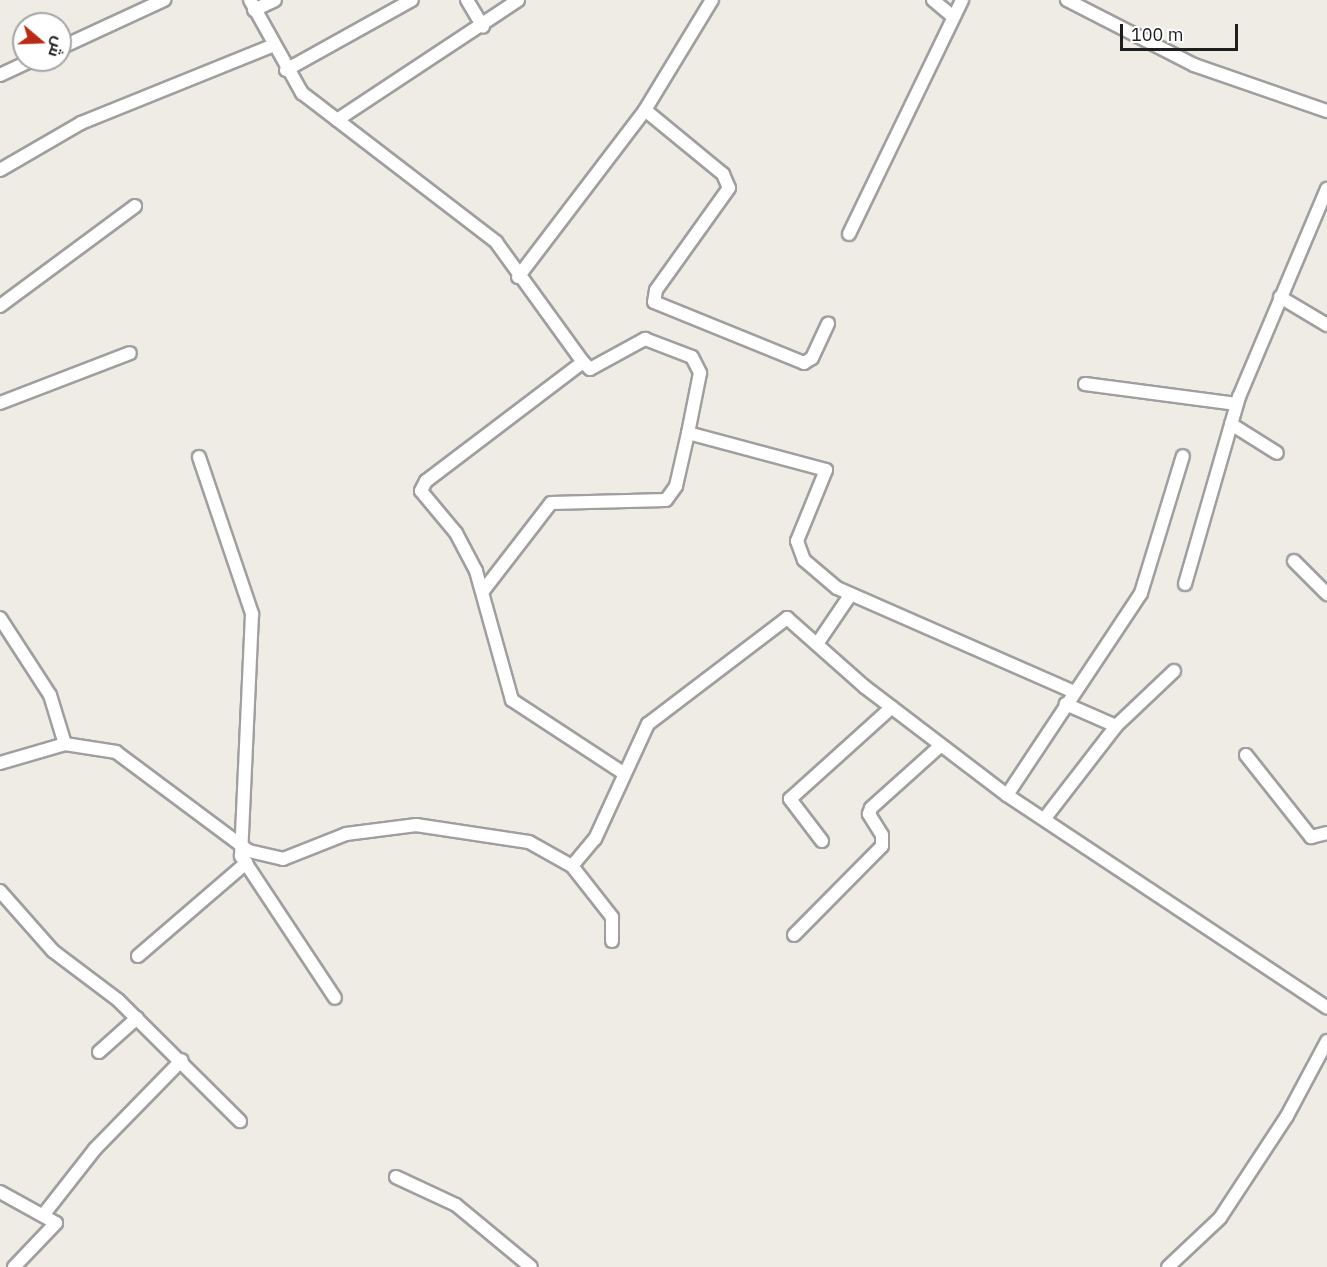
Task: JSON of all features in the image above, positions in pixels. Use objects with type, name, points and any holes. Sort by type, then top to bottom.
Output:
[{"type":"street","points":[[72,42],[164,0]]},
{"type":"street","points":[[275,0],[252,5],[285,70],[302,93],[487,233],[518,277],[590,369],[645,339],[692,357],[700,373],[676,486],[666,500],[551,503],[483,591]]},
{"type":"street","points":[[285,70],[412,0]]},
{"type":"street","points":[[467,0],[483,27]]},
{"type":"street","points":[[338,120],[483,27],[518,0]]},
{"type":"street","points":[[518,277],[645,110],[712,0]]},
{"type":"street","points":[[933,0],[953,17]]},
{"type":"street","points":[[849,234],[962,0]]},
{"type":"street","points":[[1066,0],[1194,65],[1327,111]]},
{"type":"street","points":[[0,170],[81,123],[272,46]]},
{"type":"street","points":[[645,110],[723,174],[729,188],[656,290],[654,302],[804,363],[812,358],[828,323]]},
{"type":"street","points":[[1185,584],[1237,404],[1327,189]]},
{"type":"street","points":[[0,306],[135,206]]},
{"type":"street","points":[[1280,297],[1327,325]]},
{"type":"street","points":[[0,403],[129,353]]},
{"type":"street","points":[[583,362],[422,486],[423,498],[456,533],[483,591],[512,700],[623,773]]},
{"type":"street","points":[[1085,384],[1237,404]]},
{"type":"street","points":[[1231,424],[1277,453]]},
{"type":"street","points":[[688,433],[825,470],[797,550],[851,594],[1074,692]]},
{"type":"street","points":[[1007,795],[1141,593],[1183,456]]},
{"type":"street","points":[[199,457],[252,614],[240,844],[246,863],[335,998]]},
{"type":"street","points":[[1294,561],[1327,594]]},
{"type":"street","points":[[817,644],[851,594]]},
{"type":"street","points":[[0,618],[50,695],[65,744]]},
{"type":"street","points":[[572,866],[595,839],[623,773],[648,724],[780,620],[794,621],[817,644],[940,746],[1007,795],[1045,818],[1327,1008]]},
{"type":"street","points":[[1045,818],[1116,726],[1174,671]]},
{"type":"street","points":[[1066,704],[1116,726]]},
{"type":"street","points":[[822,841],[790,799],[892,706]]},
{"type":"street","points":[[0,763],[65,744],[116,752],[240,844],[283,859],[346,834],[416,825],[529,842],[572,866],[612,917],[612,941]]},
{"type":"street","points":[[794,935],[882,846],[882,835],[868,814],[871,808],[940,746]]},
{"type":"street","points":[[1246,755],[1311,837],[1327,833]]},
{"type":"street","points":[[138,956],[246,863]]},
{"type":"street","points":[[0,891],[53,951],[137,1018],[182,1060],[240,1120]]},
{"type":"street","points":[[99,1052],[137,1018]]},
{"type":"street","points":[[1168,1267],[1220,1218],[1287,1116],[1327,1041]]},
{"type":"street","points":[[44,1214],[95,1149],[182,1060]]},
{"type":"street","points":[[396,1177],[456,1205],[531,1267]]},
{"type":"street","points":[[0,1192],[53,1219],[54,1228],[14,1267]]}]
